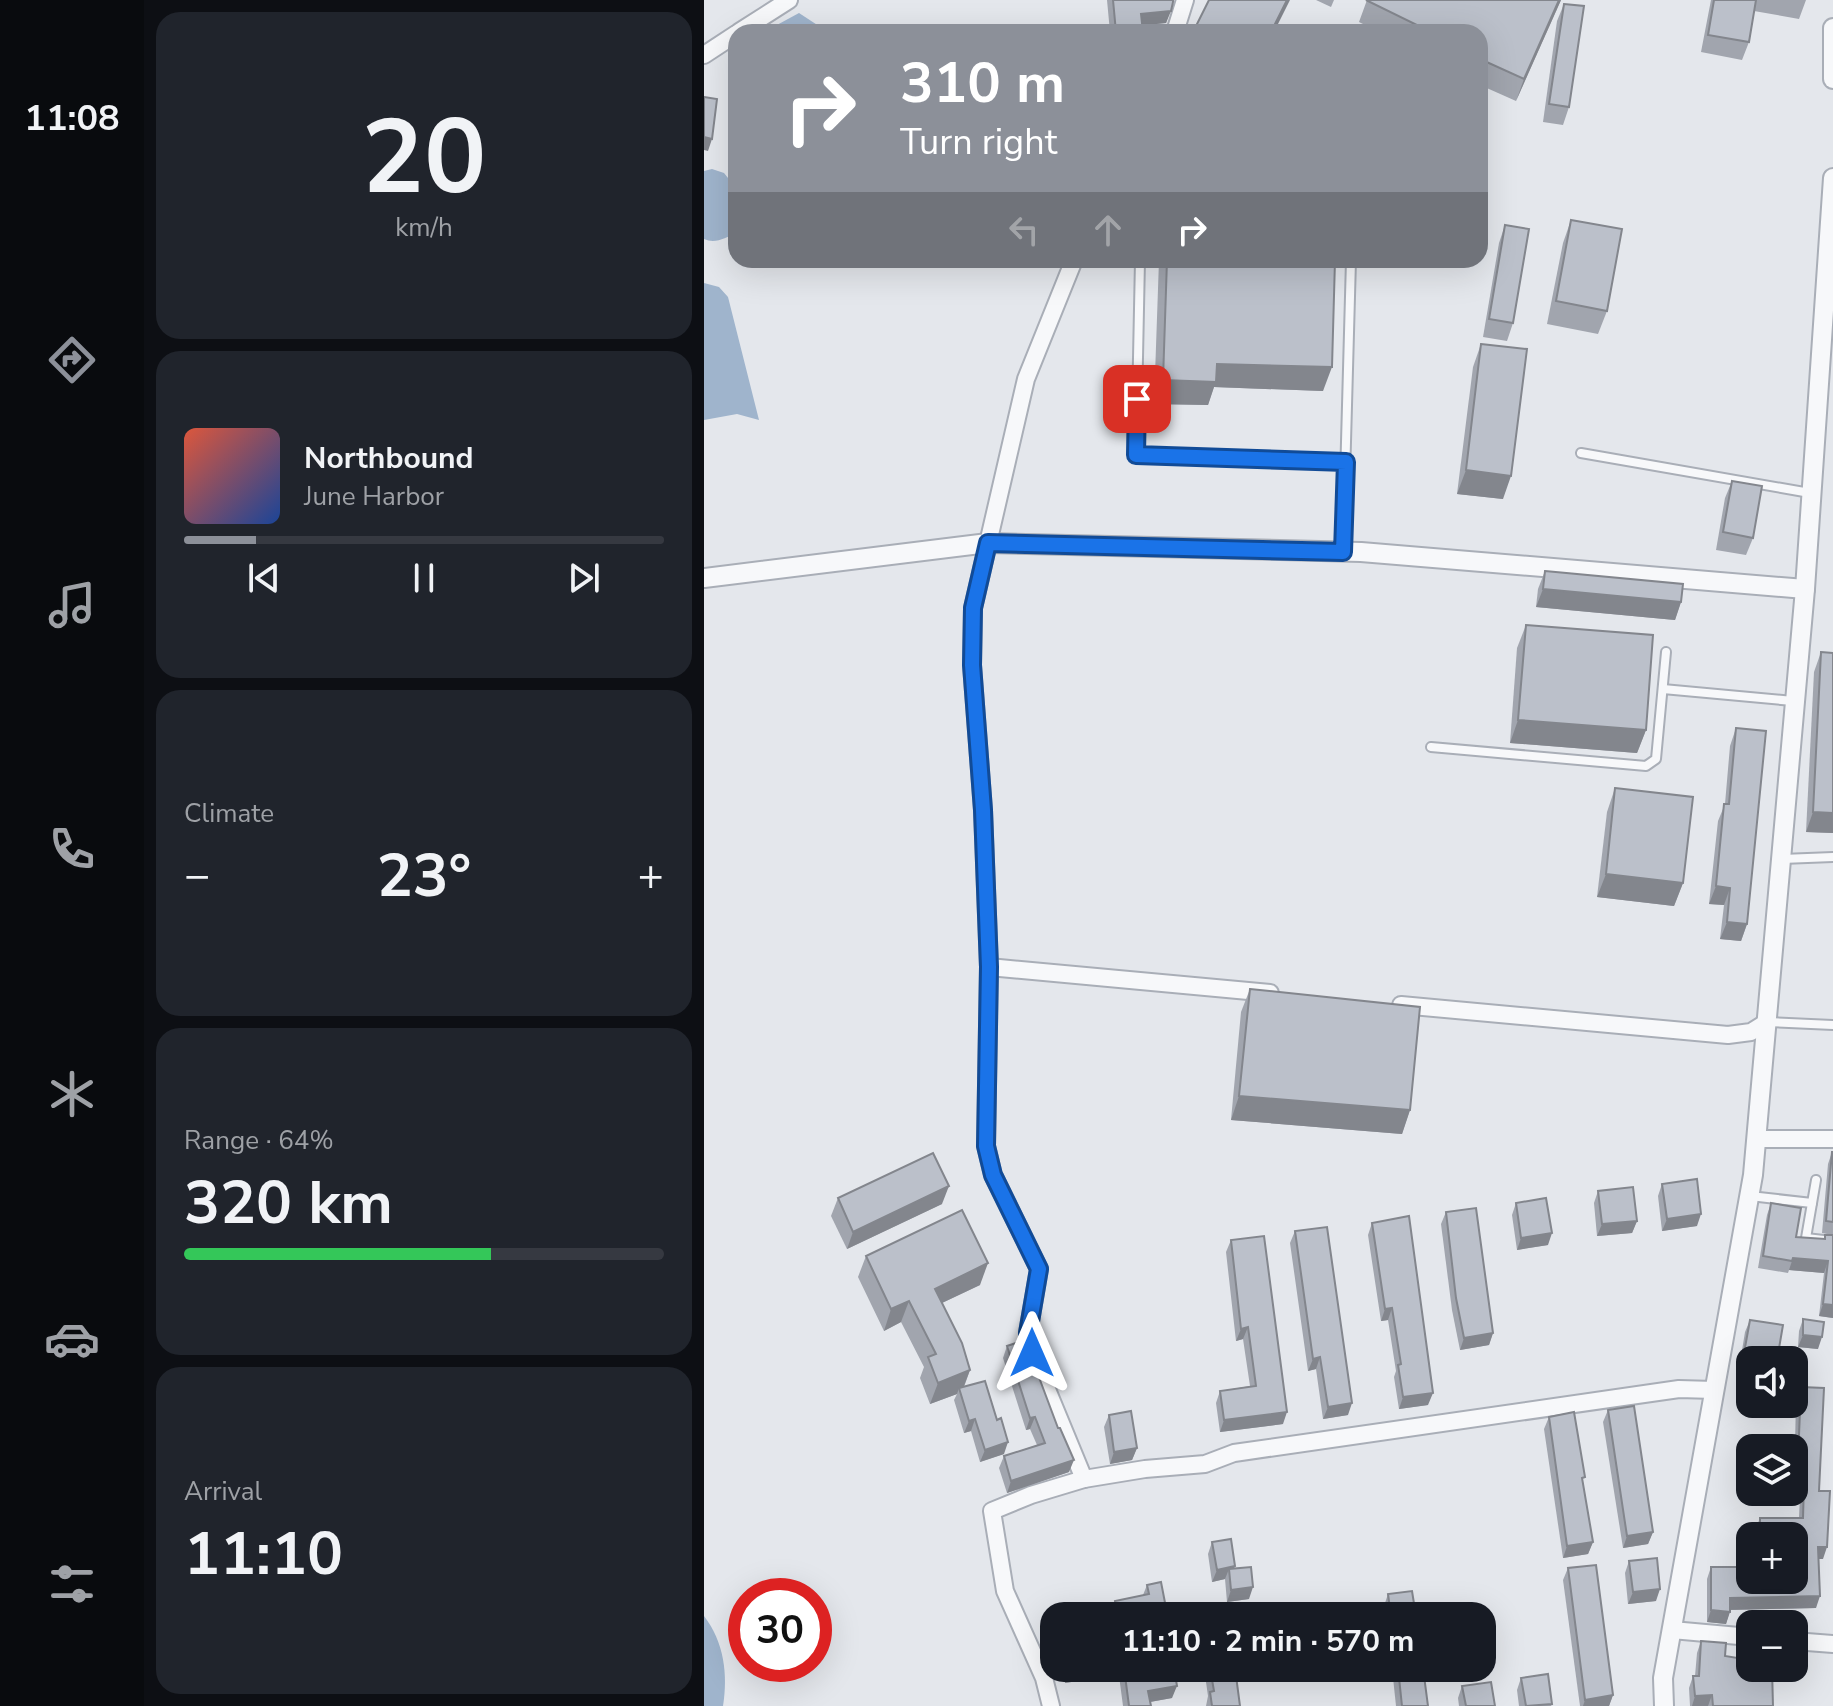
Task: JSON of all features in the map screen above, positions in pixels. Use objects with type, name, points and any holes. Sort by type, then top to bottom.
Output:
[{"type":"street","points":[[752,24],[789,0]]},
{"type":"street","points":[[1178,24],[1185,0]]},
{"type":"street","points":[[1833,28],[1833,79]]},
{"type":"street","points":[[704,55],[728,39]]},
{"type":"street","points":[[1664,1706],[1663,1678],[1750,1196],[1805,589],[1810,493],[1830,265],[1833,178]]},
{"type":"street","points":[[1071,268],[1026,379],[973,608],[972,665],[983,810],[989,967],[986,1146],[993,1175],[1039,1269],[1028,1333],[1032,1353],[1084,1479]]},
{"type":"street","points":[[704,578],[988,543],[1343,552],[1805,589]]},
{"type":"street","points":[[989,967],[1282,994]]},
{"type":"street","points":[[1378,1003],[1728,1035],[1751,1032],[1767,1022]]},
{"type":"street","points":[[1756,1139],[1833,1139]]},
{"type":"street","points":[[1051,1706],[1044,1678],[1005,1591],[992,1511],[1084,1479],[1145,1469],[1205,1464],[1248,1451],[1632,1395],[1679,1389],[1714,1390]]},
{"type":"street","points":[[1672,1630],[1736,1636]]},
{"type":"street","points":[[1808,1642],[1833,1644]]},
{"type":"lane","points":[[1140,268],[1136,455],[1346,462]]},
{"type":"lane","points":[[1343,552],[1351,268]]},
{"type":"lane","points":[[1581,453],[1810,493]]},
{"type":"lane","points":[[1431,747],[1646,766],[1656,759],[1666,652]]},
{"type":"lane","points":[[1663,689],[1795,701]]},
{"type":"lane","points":[[1781,859],[1833,857]]},
{"type":"lane","points":[[1767,1022],[1833,1025]]},
{"type":"lane","points":[[1816,1180],[1806,1238],[1833,1241]]},
{"type":"lane","points":[[1750,1196],[1812,1203]]},
{"type":"water","points":[[799,13],[816,24],[779,24]]},
{"type":"water","points":[[712,169],[728,178],[728,236],[720,240],[704,239],[704,171]]},
{"type":"water","points":[[704,283],[719,287],[728,297],[759,420],[737,414],[704,420]]},
{"type":"water","points":[[704,1616],[716,1637],[723,1659],[723,1706],[704,1706]]},
{"type":"building","points":[[1113,0],[1173,0],[1171,11],[1141,14],[1142,24],[1115,24]]},
{"type":"building","points":[[1209,0],[1287,0],[1275,24],[1197,24]]},
{"type":"building","points":[[1366,0],[1559,0],[1524,79],[1488,63],[1488,24],[1415,24]]},
{"type":"building","points":[[1714,0],[1756,0],[1749,42],[1708,35]]},
{"type":"building","points":[[1564,4],[1584,6],[1569,107],[1549,104]]},
{"type":"building","points":[[704,97],[717,99],[712,139],[704,137]]},
{"type":"building","points":[[1571,220],[1622,229],[1607,311],[1556,301]]},
{"type":"building","points":[[1505,225],[1529,229],[1513,323],[1489,319]]},
{"type":"building","points":[[1167,268],[1335,268],[1332,367],[1217,364],[1216,382],[1163,380]]},
{"type":"building","points":[[1481,344],[1527,349],[1511,476],[1466,470]]},
{"type":"building","points":[[1732,481],[1762,486],[1753,538],[1723,532]]},
{"type":"building","points":[[1545,571],[1683,584],[1681,602],[1543,589]]},
{"type":"building","points":[[1526,625],[1653,635],[1646,730],[1518,720]]},
{"type":"building","points":[[1821,652],[1833,653],[1833,813],[1813,812]]},
{"type":"building","points":[[1736,728],[1766,731],[1747,924],[1727,922],[1730,888],[1716,886],[1724,804],[1729,804]]},
{"type":"building","points":[[1615,788],[1693,797],[1683,883],[1606,874]]},
{"type":"building","points":[[1250,989],[1420,1007],[1410,1110],[1239,1096]]},
{"type":"building","points":[[1833,1152],[1833,1222],[1826,1221]]},
{"type":"building","points":[[933,1153],[949,1186],[853,1232],[838,1198]]},
{"type":"building","points":[[1697,1179],[1701,1214],[1667,1219],[1662,1184]]},
{"type":"building","points":[[1633,1187],[1637,1221],[1602,1224],[1598,1191]]},
{"type":"building","points":[[1546,1198],[1552,1233],[1521,1238],[1516,1203]]},
{"type":"building","points":[[1771,1203],[1801,1208],[1796,1237],[1825,1239],[1825,1235],[1833,1235],[1833,1305],[1823,1304],[1828,1261],[1793,1258],[1792,1261],[1763,1256]]},
{"type":"building","points":[[1476,1208],[1493,1333],[1464,1338],[1446,1212]]},
{"type":"building","points":[[962,1210],[988,1263],[935,1289],[962,1343],[970,1370],[938,1383],[928,1357],[936,1354],[909,1301],[891,1309],[866,1256]]},
{"type":"building","points":[[1409,1216],[1433,1393],[1403,1397],[1392,1308],[1385,1309],[1372,1223]]},
{"type":"building","points":[[1327,1227],[1352,1403],[1328,1407],[1320,1357],[1313,1359],[1295,1231]]},
{"type":"building","points":[[1264,1236],[1287,1412],[1224,1420],[1220,1391],[1256,1386],[1248,1327],[1241,1329],[1231,1240]]},
{"type":"building","points":[[1803,1319],[1824,1322],[1822,1337],[1803,1335]]},
{"type":"building","points":[[1750,1320],[1783,1325],[1779,1346],[1745,1346]]},
{"type":"building","points":[[1025,1340],[1058,1428],[1074,1460],[1011,1481],[1004,1456],[1045,1443],[1035,1417],[1030,1418],[1007,1346]]},
{"type":"building","points":[[985,1381],[997,1420],[1001,1418],[1008,1442],[985,1450],[975,1419],[969,1421],[959,1388]]},
{"type":"building","points":[[1808,1387],[1824,1388],[1819,1491],[1830,1491],[1827,1547],[1818,1547],[1820,1596],[1730,1598],[1730,1612],[1711,1610],[1711,1567],[1736,1567],[1736,1594],[1808,1594],[1808,1522],[1760,1522],[1760,1518],[1803,1518],[1803,1506],[1808,1506],[1808,1434],[1799,1434],[1800,1418],[1808,1418]]},
{"type":"building","points":[[1634,1406],[1653,1532],[1627,1536],[1608,1410]]},
{"type":"building","points":[[1131,1411],[1137,1448],[1114,1452],[1109,1415]]},
{"type":"building","points":[[1574,1412],[1593,1542],[1567,1546],[1549,1417]]},
{"type":"building","points":[[1231,1539],[1235,1566],[1217,1570],[1212,1542]]},
{"type":"building","points":[[1657,1558],[1660,1589],[1633,1592],[1629,1561]]},
{"type":"building","points":[[1596,1565],[1613,1695],[1585,1700],[1568,1568]]},
{"type":"building","points":[[1251,1567],[1253,1587],[1231,1590],[1229,1569]]},
{"type":"building","points":[[1161,1582],[1165,1602],[1115,1602],[1149,1594],[1147,1585]]},
{"type":"building","points":[[1412,1591],[1414,1602],[1389,1602],[1388,1594]]},
{"type":"building","points":[[1701,1641],[1726,1643],[1725,1656],[1736,1658],[1736,1682],[1772,1682],[1773,1706],[1713,1706],[1712,1695],[1695,1696],[1693,1676],[1699,1676]]},
{"type":"building","points":[[1548,1674],[1552,1704],[1526,1706],[1521,1678]]},
{"type":"building","points":[[1126,1682],[1176,1682],[1177,1686],[1148,1691],[1151,1706],[1129,1706]]},
{"type":"building","points":[[1212,1682],[1237,1682],[1240,1706],[1212,1706],[1210,1692],[1214,1691]]},
{"type":"building","points":[[1399,1682],[1425,1682],[1428,1706],[1402,1706]]},
{"type":"building","points":[[1491,1682],[1495,1706],[1466,1706],[1462,1686]]},
{"type":"route","points":[[1032,1353],[1028,1333],[1039,1269],[993,1175],[986,1146],[989,967],[983,810],[972,665],[973,608],[988,543],[1343,552],[1346,462],[1136,455],[1137,399]]}]
